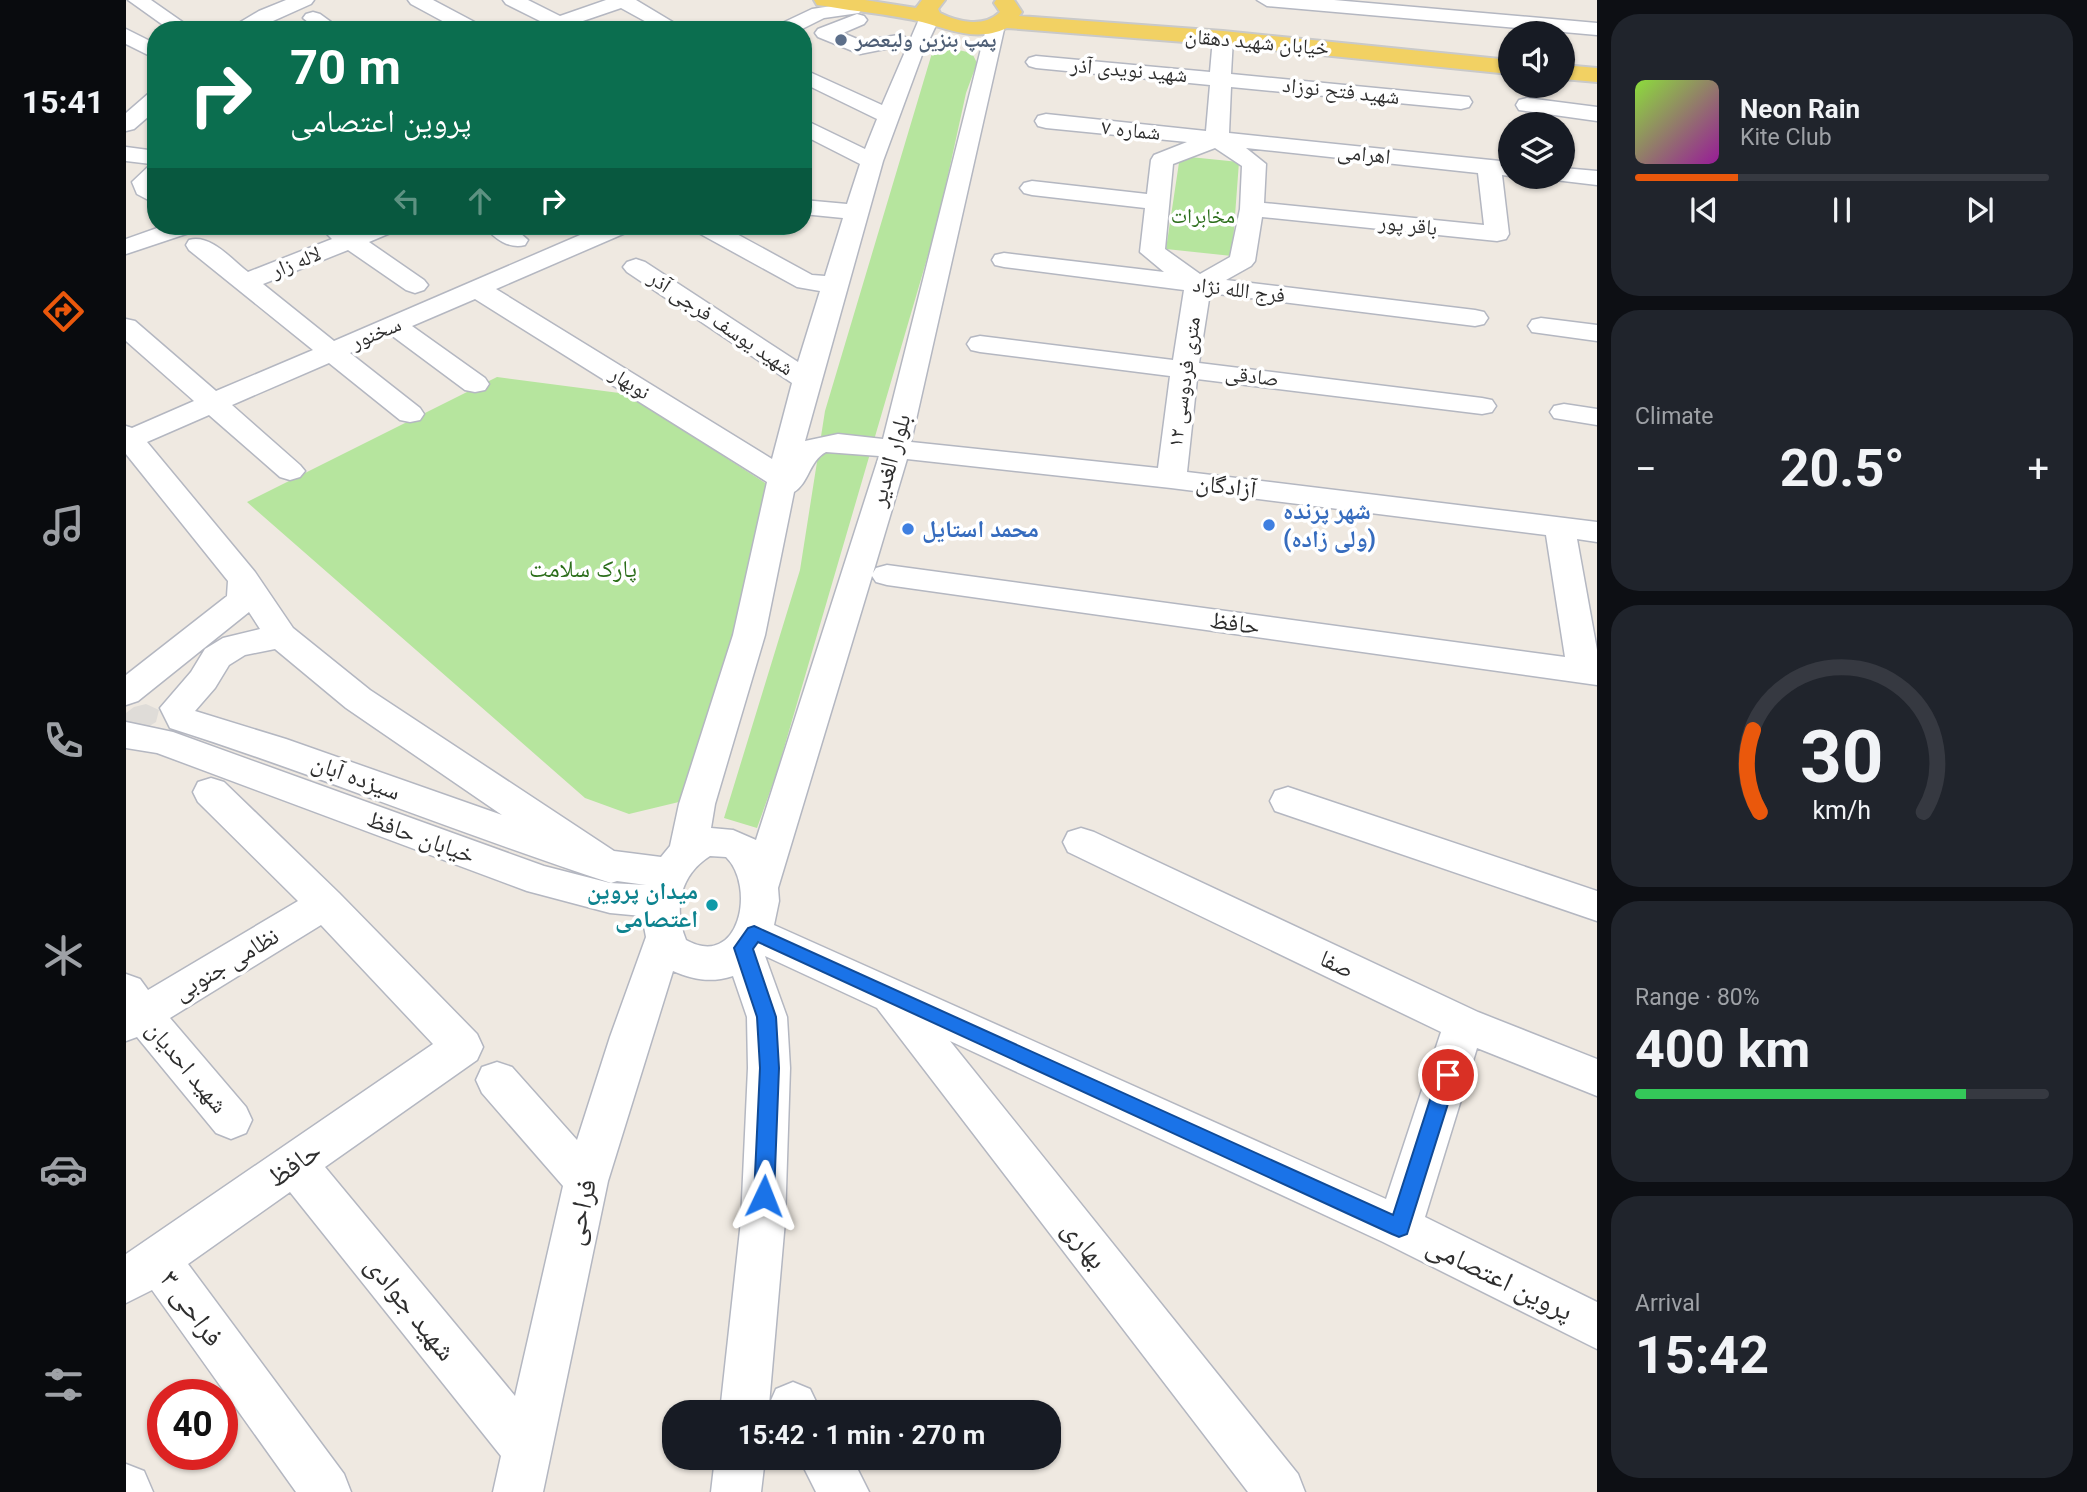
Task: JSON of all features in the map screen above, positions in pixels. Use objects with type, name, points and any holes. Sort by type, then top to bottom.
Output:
[{"type":"main road","points":[[825,0],[863,14],[932,8],[958,27],[1002,13]]},
{"type":"main road","name":"خیابان شهید دهقان","points":[[1002,13],[1498,66]]},
{"type":"main road","name":"خیابان شهید دهقان","points":[[1002,13],[1498,51]]},
{"type":"main road","points":[[1575,58],[1597,60]]},
{"type":"main road","points":[[1575,73],[1597,75]]},
{"type":"street","points":[[126,7],[137,0],[170,21]]},
{"type":"street","points":[[418,0],[458,21]]},
{"type":"street","points":[[513,0],[545,21]]},
{"type":"street","points":[[572,21],[622,0],[660,21]]},
{"type":"street","points":[[1267,0],[1349,4],[1597,29]]},
{"type":"street","points":[[670,890],[704,842],[740,846],[751,861],[760,889],[759,920],[749,940],[723,962],[702,965],[671,951],[670,890],[748,635],[806,380],[855,212],[889,116],[905,48],[932,8]]},
{"type":"street","points":[[246,21],[257,10],[308,9],[322,21]]},
{"type":"street","points":[[802,21],[819,13],[863,14],[905,48]]},
{"type":"street","name":"بلوار الغدیر","points":[[760,889],[896,447],[1002,13]]},
{"type":"street","points":[[863,14],[825,33],[860,48],[905,48]]},
{"type":"street","points":[[126,35],[147,48]]},
{"type":"street","points":[[1217,139],[1223,38]]},
{"type":"street","name":"شهید نویدی آذر","points":[[1036,62],[1221,79]]},
{"type":"street","points":[[812,79],[889,116]]},
{"type":"street","name":"شهید فتح نوزاد","points":[[1221,79],[1461,102]]},
{"type":"street","points":[[1527,105],[1597,114]]},
{"type":"street","points":[[126,124],[147,106]]},
{"type":"street","name":"شماره ۷","points":[[1046,121],[1217,139]]},
{"type":"street","points":[[812,131],[872,161]]},
{"type":"street","points":[[1217,139],[1254,164],[1252,209],[1242,261],[1198,285],[1152,251],[1162,160],[1217,139]]},
{"type":"street","name":"اهرامی","points":[[1217,139],[1498,168]]},
{"type":"street","points":[[126,155],[147,157]]},
{"type":"street","points":[[1575,176],[1597,178]]},
{"type":"street","points":[[1032,187],[1158,202]]},
{"type":"street","name":"باقر پور","points":[[1252,209],[1497,234],[1499,189]]},
{"type":"street","points":[[812,208],[855,212]]},
{"type":"street","points":[[126,247],[192,235],[245,282],[410,414]]},
{"type":"street","name":"لاله زار","points":[[245,282],[336,235]]},
{"type":"street","points":[[343,235],[415,285]]},
{"type":"street","name":"سخنور","points":[[128,437],[601,235]]},
{"type":"street","points":[[720,235],[806,282],[834,285]]},
{"type":"street","name":"فرج الله نژاد","points":[[1004,260],[1475,318]]},
{"type":"street","name":"شهید یوسف فرجی آذر","points":[[636,267],[806,380]]},
{"type":"street","name":"۱۲ متری فردوسی","points":[[1171,479],[1198,285]]},
{"type":"street","name":"نوبهار","points":[[478,289],[780,489]]},
{"type":"street","points":[[394,325],[475,384]]},
{"type":"street","points":[[1541,326],[1597,334]]},
{"type":"street","points":[[126,327],[290,471]]},
{"type":"street","name":"صادقی","points":[[980,344],[1482,406]]},
{"type":"street","points":[[1564,412],[1597,417]]},
{"type":"street","points":[[128,437],[244,579],[281,636],[370,707],[611,868]]},
{"type":"street","name":"آزادگان","points":[[780,489],[804,454],[814,445],[827,442],[896,447],[1171,479],[1597,532]]},
{"type":"street","name":"حافظ","points":[[887,575],[1590,672],[1560,527]]},
{"type":"street","points":[[126,695],[243,600],[244,579]]},
{"type":"street","points":[[177,730],[218,657],[235,646],[281,636]]},
{"type":"street","points":[[126,695],[153,697],[177,730]]},
{"type":"street","points":[[126,735],[177,730]]},
{"type":"street","name":"خیابان حافظ","points":[[177,730],[540,880],[610,898],[670,890]]},
{"type":"street","name":"سیزده آبان","points":[[177,730],[274,748],[516,835],[553,852],[611,868],[670,890]]},
{"type":"street","points":[[211,792],[325,904]]},
{"type":"street","points":[[1288,801],[1597,906]]},
{"type":"street","name":"صفا","points":[[1081,842],[1464,1024],[1597,1078]]},
{"type":"street","name":"فراحی","points":[[523,1472],[586,1181],[630,1037],[670,890]]},
{"type":"street","name":"حافظ","points":[[141,1270],[462,1047],[325,904]]},
{"type":"street","name":"نظامی جنوبی","points":[[131,1010],[325,904]]},
{"type":"street","points":[[745,1400],[763,1222],[769,1068],[767,1017],[749,940]]},
{"type":"street","name":"پروین اعتصامی","points":[[749,940],[889,995],[1399,1227],[1597,1326]]},
{"type":"street","name":"بهاری","points":[[889,995],[1280,1492]]},
{"type":"street","name":"شهید احدیان","points":[[131,1010],[231,1120]]},
{"type":"street","points":[[1399,1227],[1464,1024]]},
{"type":"street","points":[[497,1080],[586,1181]]},
{"type":"street","name":"شهید جوادی","points":[[295,1164],[523,1472]]},
{"type":"street","name":"فراحی ۳","points":[[141,1270],[326,1492]]},
{"type":"street","points":[[736,1492],[739,1470]]},
{"type":"street","points":[[831,1470],[845,1492]]},
{"type":"green space","points":[[954,49],[972,53],[977,63],[966,93],[938,221],[777,772],[757,828],[724,818],[800,570],[825,411],[932,53]]},
{"type":"green space","name":"مخابرات","points":[[1180,156],[1239,162],[1232,256],[1166,249]]},
{"type":"green space","name":"پارک سلامت","points":[[497,377],[627,394],[793,501],[683,801],[629,814],[585,798],[247,502]]},
{"type":"shaded area","points":[[146,704],[159,710],[156,722],[146,728],[126,728],[126,713],[134,707]]},
{"type":"place","name":"پمپ بنزین ولیعصر","points":[[841,40]]},
{"type":"place","name":"شهر پرنده (ولی زاده)","points":[[1269,525]]},
{"type":"place","name":"محمد استایل","points":[[908,529]]},
{"type":"place","name":"میدان پروین اعتصامی","points":[[712,905]]},
{"type":"route","points":[[764,1196],[769,1068],[767,1017],[743,948],[754,933],[1399,1227],[1448,1075]]}]
